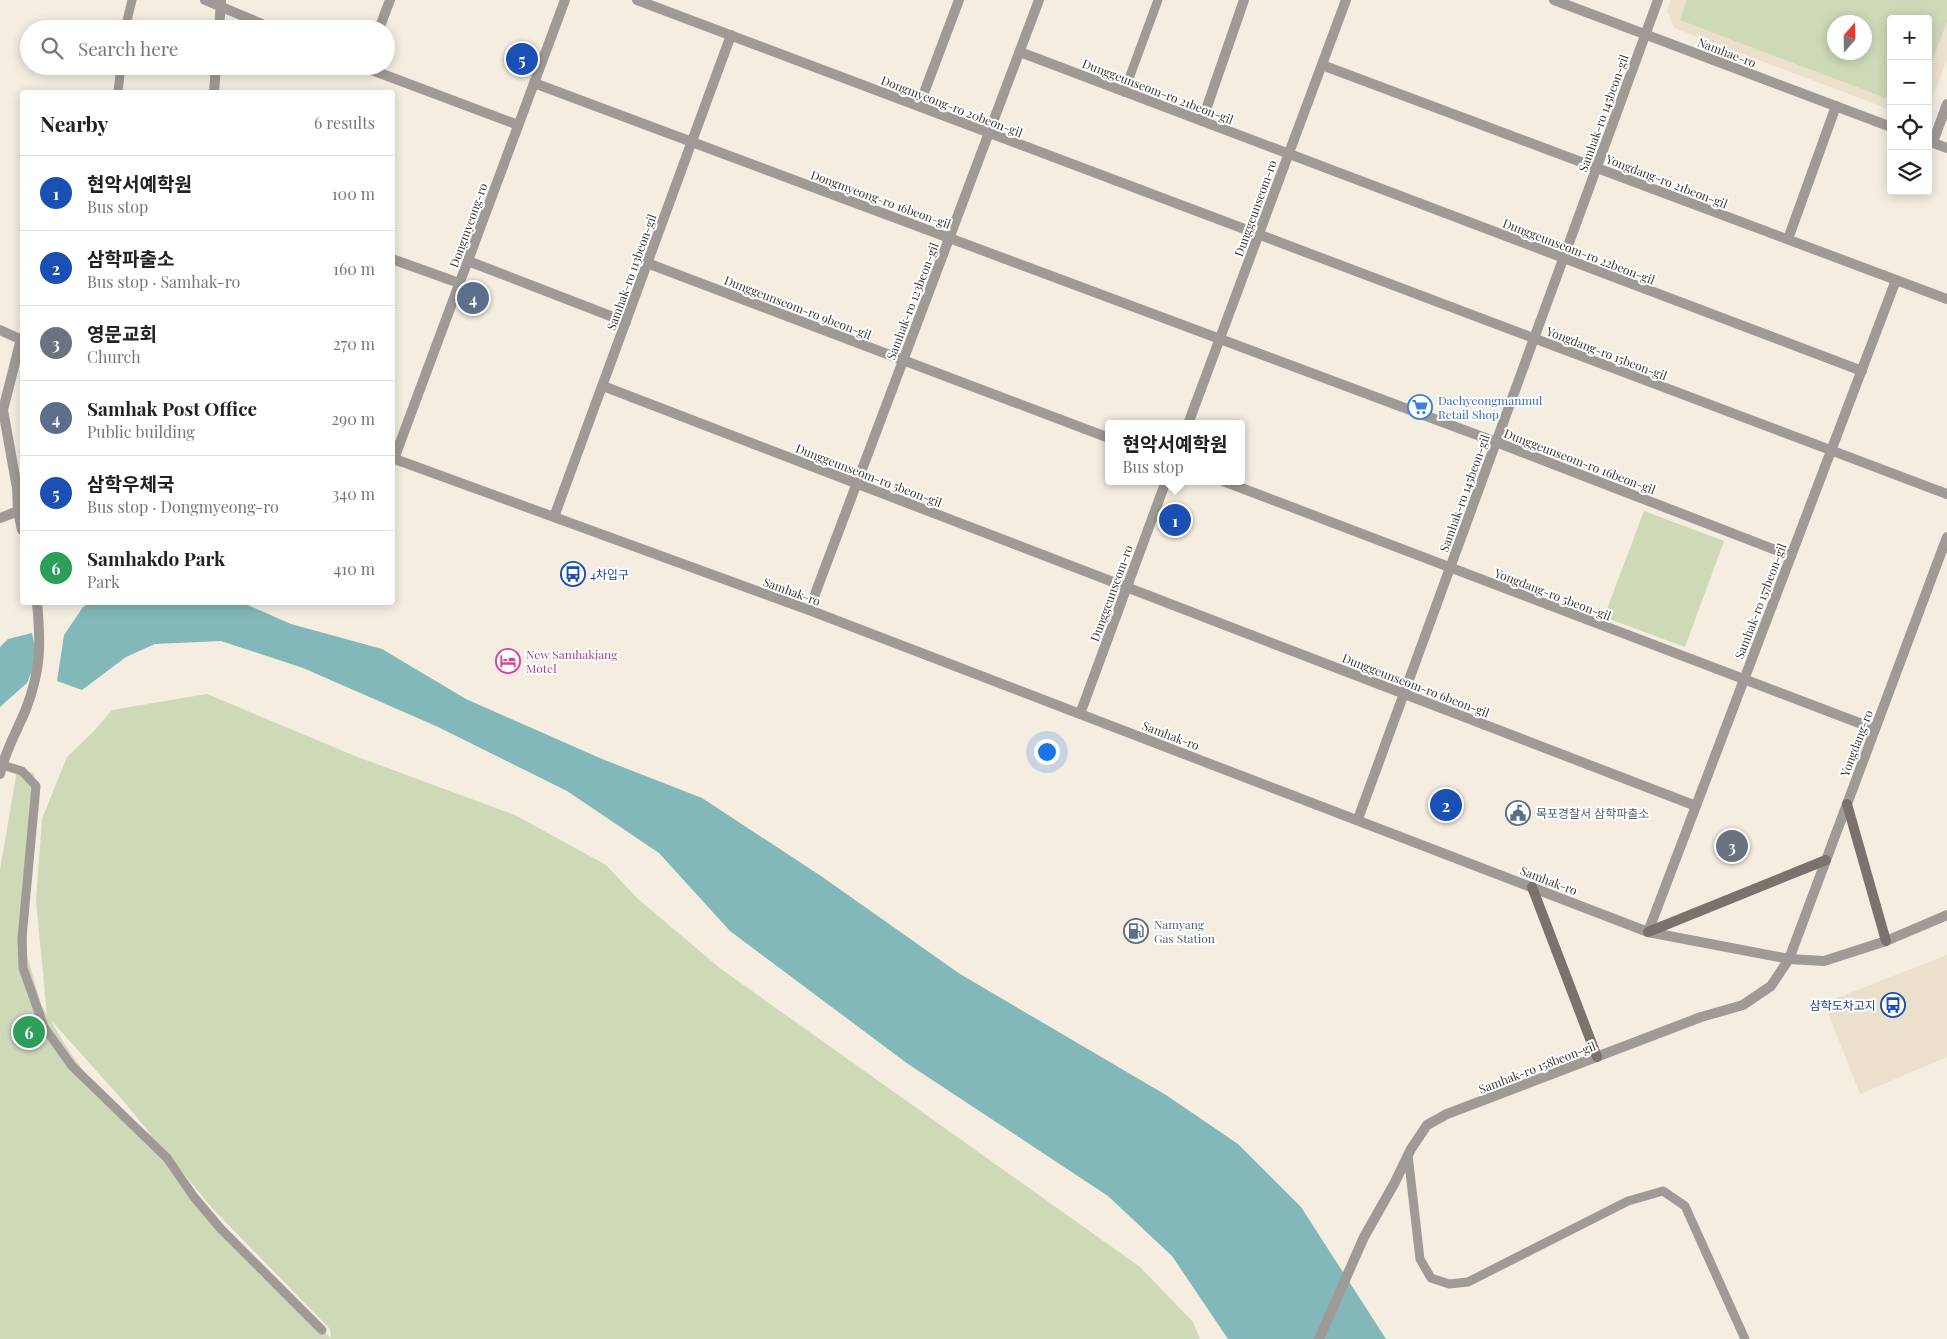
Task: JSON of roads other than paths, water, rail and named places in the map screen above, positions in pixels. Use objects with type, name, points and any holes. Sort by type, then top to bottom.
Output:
[{"type":"main road","points":[[1847,804],[1886,941]]},
{"type":"main road","points":[[1648,932],[1826,860]]},
{"type":"main road","points":[[1532,886],[1597,1057]]},
{"type":"street","points":[[205,0],[221,3],[256,20]]},
{"type":"street","points":[[382,20],[390,0]]},
{"type":"street","name":"Dongmyeong-ro","points":[[395,454],[565,0]]},
{"type":"street","name":"Dongmyeong-ro 20beon-gil","points":[[637,0],[660,4],[731,35],[1258,234]]},
{"type":"street","points":[[919,106],[959,0]]},
{"type":"street","name":"Samhak-ro 123beon-gil","points":[[809,610],[1040,0]]},
{"type":"street","points":[[1202,121],[1244,0]]},
{"type":"street","name":"Dunggeunseom-ro","points":[[1190,420],[1346,0]]},
{"type":"street","name":"Namhae-ro","points":[[1554,0],[1887,125]]},
{"type":"street","name":"Samhak-ro 145beon-gil","points":[[1358,819],[1658,0]]},
{"type":"street","points":[[220,20],[221,3]]},
{"type":"street","name":"Samhak-ro 113beon-gil","points":[[554,517],[731,35]]},
{"type":"street","name":"Dunggeunseom-ro 21beon-gil","points":[[1020,52],[1288,154]]},
{"type":"street","name":"Yongdang-ro 21beon-gil","points":[[1322,64],[1947,299]]},
{"type":"street","points":[[214,90],[215,75]]},
{"type":"street","points":[[385,75],[518,125]]},
{"type":"street","name":"Dongmyeong-ro 16beon-gil","points":[[534,82],[1220,339]]},
{"type":"street","points":[[1932,137],[1947,104]]},
{"type":"street","points":[[1788,239],[1836,106]]},
{"type":"street","points":[[1932,142],[1947,148]]},
{"type":"street","name":"Dunggeunseom-ro 22beon-gil","points":[[1288,154],[1862,371]]},
{"type":"street","name":"Yongdang-ro 15beon-gil","points":[[1258,234],[1947,494]]},
{"type":"street","points":[[395,260],[460,283]]},
{"type":"street","points":[[468,261],[626,322]]},
{"type":"street","name":"Dunggeunseom-ro 9beon-gil","points":[[648,263],[1105,436]]},
{"type":"street","name":"Samhak-ro 157beon-gil","points":[[1648,932],[1896,280]]},
{"type":"street","points":[[0,330],[20,339]]},
{"type":"street","name":"Dunggeunseom-ro 16beon-gil","points":[[1220,339],[1496,442],[1791,556]]},
{"type":"street","points":[[20,347],[3,410],[17,488],[20,520]]},
{"type":"street","name":"Dunggeunseom-ro 5beon-gil","points":[[602,386],[1127,587]]},
{"type":"street","name":"Samhak-ro","points":[[395,460],[809,610],[1358,819],[1648,932],[1789,958],[1824,961],[1886,941],[1947,915]]},
{"type":"street","name":"Dunggeunseom-ro","points":[[1080,714],[1165,485]]},
{"type":"street","name":"Yongdang-ro 5beon-gil","points":[[1232,485],[1875,729]]},
{"type":"street","points":[[0,518],[18,511]]},
{"type":"street","name":"Yongdang-ro","points":[[1789,958],[1947,537]]},
{"type":"street","name":"Dunggeunseom-ro 6beon-gil","points":[[1127,587],[1696,806]]},
{"type":"street","points":[[1,770],[25,710],[39,665],[37,605]]},
{"type":"street","name":"Samhak-ro 158beon-gil","points":[[1319,1339],[1364,1237],[1422,1132],[1436,1119],[1701,1017],[1743,1005],[1771,986],[1789,958]]},
{"type":"lane","points":[[127,20],[132,0]]},
{"type":"lane","points":[[1124,92],[1158,0]]},
{"type":"lane","points":[[118,90],[120,75]]},
{"type":"lane","points":[[1,770],[22,771],[36,786],[22,938],[23,968],[44,1027],[72,1066],[167,1158],[194,1197],[221,1229],[322,1330]]},
{"type":"lane","points":[[1408,1155],[1420,1259],[1431,1278],[1449,1284],[1468,1282],[1628,1201],[1663,1190],[1685,1206],[1745,1339]]},
{"type":"water","points":[[86,605],[248,605],[291,624],[382,649],[466,699],[602,759],[702,798],[821,876],[960,974],[1166,1095],[1238,1144],[1301,1207],[1386,1339],[1228,1339],[1172,1256],[1108,1196],[908,1064],[730,931],[659,853],[567,791],[436,726],[303,668],[221,641],[155,644],[126,657],[82,690],[57,681],[64,635]]},
{"type":"water","points":[[32,633],[37,658],[27,683],[0,707],[0,647],[8,639]]},
{"type":"place","name":"삼학우체국","points":[[522,59]]},
{"type":"place","name":"Samhak Post Office","points":[[473,298]]},
{"type":"place","name":"Daehyeongmanmul Retail Shop","points":[[1420,407]]},
{"type":"place","name":"현악서예학원","points":[[1175,520]]},
{"type":"place","name":"4차입구","points":[[573,574]]},
{"type":"place","name":"New Samhakjang Motel","points":[[508,661]]},
{"type":"place","name":"삼학파출소","points":[[1446,805]]},
{"type":"place","name":"목포경찰서 삼학파출소","points":[[1518,813]]},
{"type":"place","name":"영문교회","points":[[1732,846]]},
{"type":"place","name":"Namyang Gas Station","points":[[1136,931]]},
{"type":"place","name":"삼학도차고지","points":[[1893,1005]]},
{"type":"place","name":"Samhakdo Park","points":[[29,1032]]}]
